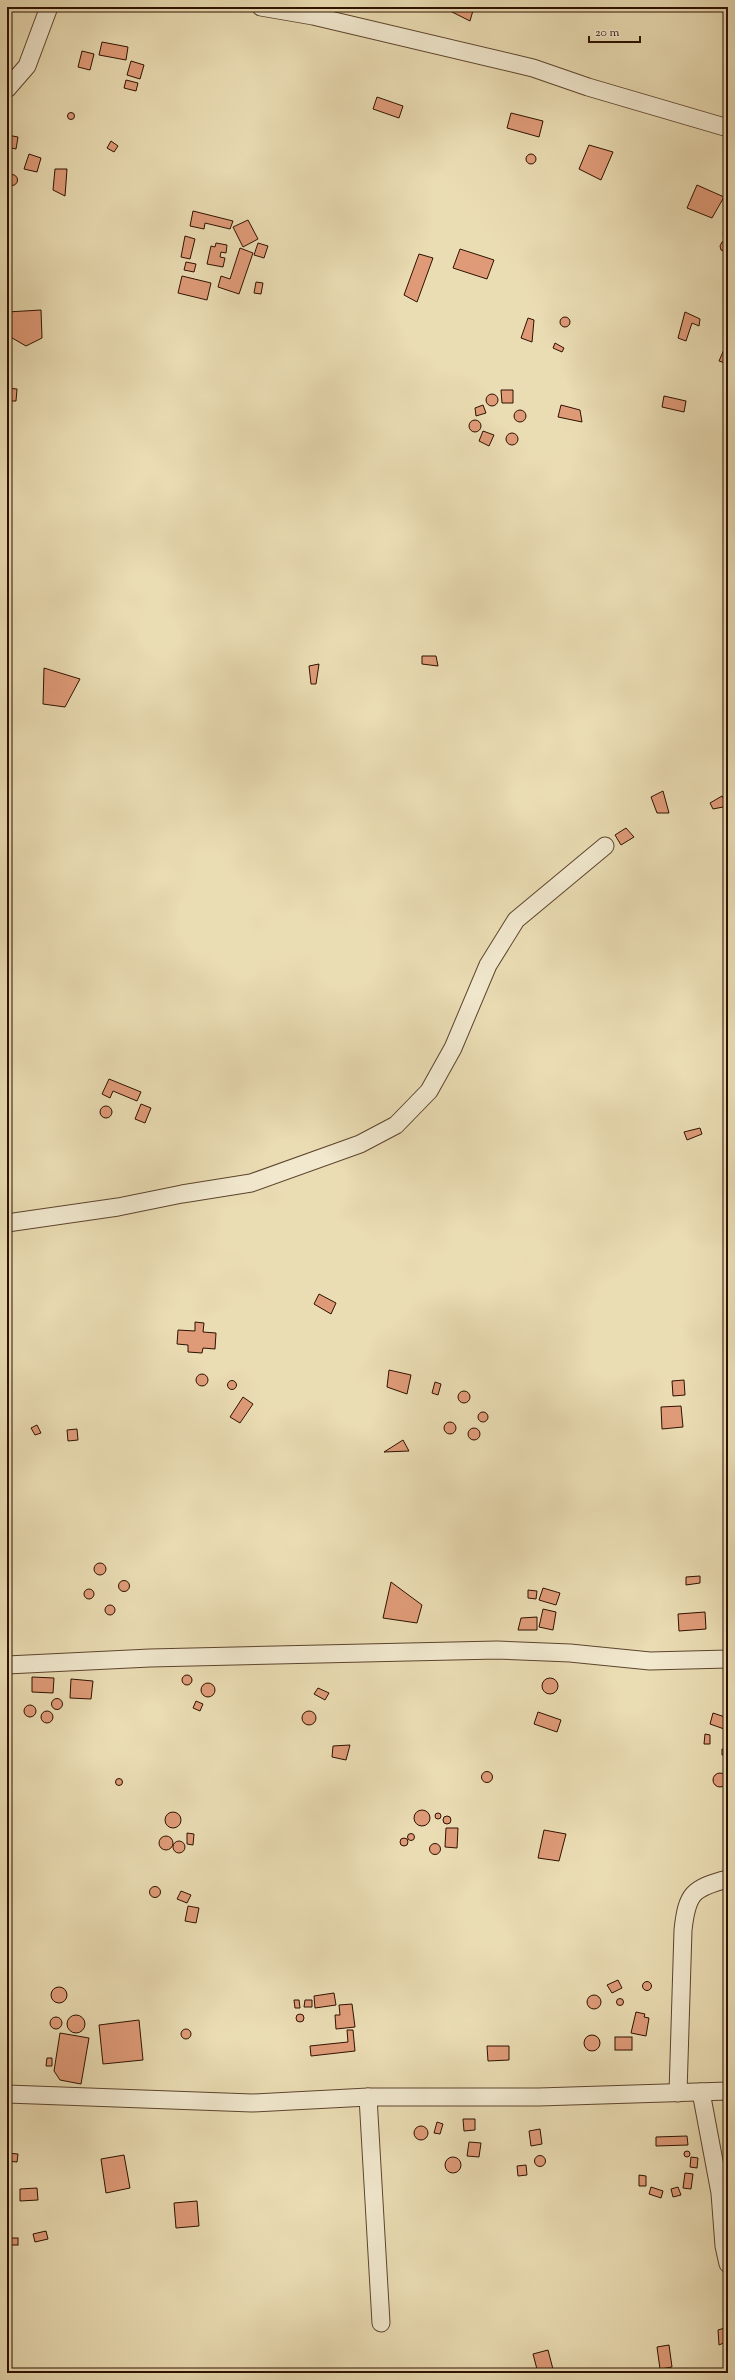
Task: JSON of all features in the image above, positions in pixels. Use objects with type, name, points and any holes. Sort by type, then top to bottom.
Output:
[{"type":"street","points":[[7,89],[27,66],[49,7]]},
{"type":"street","points":[[261,7],[313,16],[533,68],[588,87],[728,128]]},
{"type":"street","points":[[7,1223],[24,1219],[118,1207],[182,1194],[251,1183],[360,1144],[396,1125],[429,1091],[453,1048],[488,965],[516,920],[606,846]]},
{"type":"street","points":[[7,1665],[150,1658],[497,1650],[570,1652],[650,1661],[728,1659]]},
{"type":"street","points":[[678,2093],[685,1906],[692,1893],[711,1883],[728,1879]]},
{"type":"street","points":[[7,2094],[252,2103],[368,2097],[539,2097],[728,2091]]},
{"type":"street","points":[[700,2092],[720,2193],[724,2246],[728,2264]]},
{"type":"street","points":[[368,2097],[381,2323]]},
{"type":"building","points":[[449,7],[474,7],[470,21],[448,10]]},
{"type":"building","points":[[102,42],[128,47],[126,60],[99,55]]},
{"type":"building","points":[[82,51],[94,54],[90,70],[78,67]]},
{"type":"building","points":[[131,61],[144,65],[140,79],[127,75]]},
{"type":"building","points":[[126,80],[138,83],[136,91],[124,88]]},
{"type":"building","points":[[377,97],[403,106],[399,118],[373,109]]},
{"type":"building","points":[[71,112],[74,113],[74,119],[71,120],[68,119],[67,116],[68,113]]},
{"type":"building","points":[[511,113],[543,121],[539,137],[507,128]]},
{"type":"building","points":[[7,135],[18,137],[16,149],[7,147]]},
{"type":"building","points":[[111,141],[118,146],[114,152],[107,148]]},
{"type":"building","points":[[589,145],[613,152],[601,180],[579,169]]},
{"type":"building","points":[[29,154],[41,158],[37,172],[24,169]]},
{"type":"building","points":[[529,154],[533,154],[536,159],[533,164],[529,164],[526,161],[526,157]]},
{"type":"building","points":[[55,169],[67,169],[65,196],[53,190]]},
{"type":"building","points":[[12,174],[16,176],[18,180],[16,184],[12,186],[8,184],[6,180],[8,176]]},
{"type":"building","points":[[697,185],[724,197],[712,218],[687,208]]},
{"type":"building","points":[[193,211],[233,221],[230,229],[205,223],[204,229],[190,226]]},
{"type":"building","points":[[248,220],[258,239],[243,247],[233,227]]},
{"type":"building","points":[[725,229],[728,230],[728,236],[723,234]]},
{"type":"building","points":[[185,236],[195,239],[190,259],[181,257]]},
{"type":"building","points":[[727,240],[728,252],[726,252],[721,250],[720,246],[722,242]]},
{"type":"building","points":[[216,243],[227,245],[226,253],[221,252],[220,257],[225,258],[223,267],[207,264],[211,246],[215,247]]},
{"type":"building","points":[[258,243],[268,246],[264,258],[254,255]]},
{"type":"building","points":[[240,248],[253,253],[239,294],[218,287],[221,276],[230,279]]},
{"type":"building","points":[[460,249],[494,260],[487,279],[453,268]]},
{"type":"building","points":[[419,254],[433,258],[417,302],[404,295]]},
{"type":"building","points":[[186,262],[196,264],[194,272],[184,270]]},
{"type":"building","points":[[182,276],[211,283],[207,300],[178,293]]},
{"type":"building","points":[[256,282],[263,283],[261,294],[254,293]]},
{"type":"building","points":[[41,310],[42,338],[26,346],[7,335],[7,312]]},
{"type":"building","points":[[685,312],[700,319],[699,326],[692,323],[686,341],[678,338]]},
{"type":"building","points":[[563,317],[567,317],[569,318],[569,326],[563,327],[560,324],[560,320]]},
{"type":"building","points":[[528,318],[534,320],[532,342],[521,338]]},
{"type":"building","points":[[728,340],[728,364],[719,361]]},
{"type":"building","points":[[555,343],[564,348],[562,352],[553,348]]},
{"type":"building","points":[[7,388],[17,389],[16,401],[7,401]]},
{"type":"building","points":[[501,390],[513,390],[513,403],[502,403]]},
{"type":"building","points":[[490,394],[494,394],[498,400],[494,406],[490,406],[486,402],[486,398]]},
{"type":"building","points":[[664,396],[686,401],[684,412],[662,407]]},
{"type":"building","points":[[483,405],[486,413],[476,416],[475,408]]},
{"type":"building","points":[[561,405],[580,410],[582,422],[558,417]]},
{"type":"building","points":[[518,410],[522,410],[526,416],[522,422],[518,422],[514,418],[514,414]]},
{"type":"building","points":[[473,420],[477,420],[481,426],[477,432],[473,432],[469,428],[469,424]]},
{"type":"building","points":[[483,431],[494,435],[489,446],[479,441]]},
{"type":"building","points":[[510,433],[514,433],[518,439],[514,445],[510,445],[506,441],[506,437]]},
{"type":"building","points":[[422,656],[436,656],[438,666],[422,664]]},
{"type":"building","points":[[319,664],[316,684],[311,684],[309,666]]},
{"type":"building","points":[[44,668],[80,679],[65,707],[43,704]]},
{"type":"building","points":[[663,791],[669,813],[657,813],[651,797]]},
{"type":"building","points":[[722,796],[728,806],[713,809],[710,803]]},
{"type":"building","points":[[626,828],[634,837],[621,845],[615,835]]},
{"type":"building","points":[[109,1079],[141,1092],[137,1101],[113,1091],[110,1098],[102,1094]]},
{"type":"building","points":[[141,1104],[151,1108],[145,1123],[135,1119]]},
{"type":"building","points":[[104,1106],[108,1106],[112,1112],[108,1118],[104,1118],[100,1114],[100,1110]]},
{"type":"building","points":[[700,1128],[702,1134],[687,1140],[684,1132]]},
{"type":"building","points":[[319,1294],[336,1303],[331,1314],[314,1304]]},
{"type":"building","points":[[195,1322],[204,1323],[203,1332],[216,1333],[215,1349],[203,1348],[202,1353],[188,1352],[188,1345],[177,1344],[178,1330],[195,1331]]},
{"type":"building","points":[[389,1370],[411,1375],[407,1394],[387,1387]]},
{"type":"building","points":[[200,1374],[204,1374],[208,1380],[204,1386],[200,1386],[196,1382],[196,1378]]},
{"type":"building","points":[[684,1380],[685,1395],[673,1396],[672,1381]]},
{"type":"building","points":[[230,1381],[234,1381],[236,1385],[234,1389],[230,1389],[228,1387],[228,1383]]},
{"type":"building","points":[[435,1382],[441,1384],[438,1395],[432,1393]]},
{"type":"building","points":[[466,1391],[469,1392],[469,1402],[462,1403],[459,1402],[458,1395],[459,1392]]},
{"type":"building","points":[[243,1397],[253,1404],[240,1423],[230,1417]]},
{"type":"building","points":[[681,1406],[683,1427],[662,1429],[661,1407]]},
{"type":"building","points":[[481,1412],[485,1412],[487,1413],[487,1421],[481,1422],[478,1419],[478,1415]]},
{"type":"building","points":[[448,1422],[452,1422],[456,1428],[452,1434],[448,1434],[444,1430],[444,1426]]},
{"type":"building","points":[[37,1425],[41,1433],[35,1435],[31,1428]]},
{"type":"building","points":[[472,1428],[476,1428],[480,1434],[476,1440],[472,1440],[468,1436],[468,1432]]},
{"type":"building","points":[[77,1429],[78,1440],[68,1441],[67,1430]]},
{"type":"building","points":[[403,1440],[409,1451],[384,1452]]},
{"type":"building","points":[[98,1563],[102,1563],[106,1569],[102,1575],[98,1575],[94,1571],[94,1567]]},
{"type":"building","points":[[700,1576],[700,1583],[686,1585],[686,1577]]},
{"type":"building","points":[[122,1581],[126,1581],[128,1582],[128,1590],[122,1591],[119,1588],[119,1584]]},
{"type":"building","points":[[391,1582],[422,1605],[417,1623],[383,1618]]},
{"type":"building","points":[[543,1588],[560,1593],[556,1605],[539,1600]]},
{"type":"building","points":[[87,1589],[91,1589],[93,1590],[93,1598],[87,1599],[84,1596],[84,1592]]},
{"type":"building","points":[[528,1590],[537,1591],[536,1599],[528,1598]]},
{"type":"building","points":[[108,1605],[112,1605],[114,1606],[114,1614],[108,1615],[105,1612],[105,1608]]},
{"type":"building","points":[[543,1609],[556,1612],[553,1630],[539,1627]]},
{"type":"building","points":[[705,1612],[706,1629],[679,1631],[678,1614]]},
{"type":"building","points":[[537,1617],[537,1630],[518,1630],[521,1618]]},
{"type":"building","points":[[187,1675],[192,1680],[187,1685],[182,1680]]},
{"type":"building","points":[[32,1677],[54,1678],[53,1693],[32,1692]]},
{"type":"building","points":[[550,1678],[556,1680],[558,1686],[556,1692],[550,1694],[544,1692],[542,1686],[544,1680]]},
{"type":"building","points":[[71,1679],[93,1681],[91,1699],[70,1698]]},
{"type":"building","points":[[205,1683],[211,1683],[215,1687],[215,1693],[211,1697],[205,1697],[201,1693],[201,1687]]},
{"type":"building","points":[[318,1688],[329,1693],[325,1700],[314,1694]]},
{"type":"building","points":[[55,1699],[59,1699],[61,1700],[61,1708],[55,1709],[52,1706],[52,1702]]},
{"type":"building","points":[[196,1701],[203,1704],[200,1711],[193,1708]]},
{"type":"building","points":[[30,1705],[34,1707],[36,1711],[34,1715],[30,1717],[26,1715],[24,1711],[26,1707]]},
{"type":"building","points":[[49,1711],[52,1712],[52,1722],[45,1723],[42,1722],[41,1715],[42,1712]]},
{"type":"building","points":[[309,1711],[314,1713],[316,1718],[314,1723],[309,1725],[304,1723],[302,1718],[304,1713]]},
{"type":"building","points":[[538,1712],[561,1720],[557,1732],[534,1724]]},
{"type":"building","points":[[713,1713],[728,1718],[727,1730],[710,1724]]},
{"type":"building","points":[[705,1734],[710,1735],[710,1744],[704,1744]]},
{"type":"building","points":[[350,1745],[346,1760],[332,1757],[333,1746]]},
{"type":"building","points":[[722,1749],[728,1750],[728,1755],[722,1755]]},
{"type":"building","points":[[485,1772],[489,1772],[491,1773],[491,1781],[485,1782],[482,1779],[482,1775]]},
{"type":"building","points":[[717,1773],[723,1773],[727,1777],[727,1783],[723,1787],[717,1787],[713,1783],[713,1777]]},
{"type":"building","points":[[119,1778],[122,1779],[122,1785],[119,1786],[116,1785],[115,1782],[116,1779]]},
{"type":"building","points":[[422,1810],[428,1812],[430,1818],[428,1824],[422,1826],[416,1824],[414,1818],[416,1812]]},
{"type":"building","points":[[173,1812],[179,1814],[181,1820],[179,1826],[173,1828],[167,1826],[165,1820],[167,1814]]},
{"type":"building","points":[[438,1813],[441,1816],[438,1819],[435,1816]]},
{"type":"building","points":[[447,1816],[450,1817],[450,1823],[447,1824],[444,1823],[443,1820],[444,1817]]},
{"type":"building","points":[[446,1828],[458,1828],[457,1848],[445,1847]]},
{"type":"building","points":[[7,1829],[10,1830],[9,1843],[7,1842]]},
{"type":"building","points":[[544,1830],[566,1834],[559,1861],[538,1858]]},
{"type":"building","points":[[187,1833],[194,1834],[193,1845],[187,1844]]},
{"type":"building","points":[[411,1834],[414,1837],[411,1840],[408,1837]]},
{"type":"building","points":[[166,1836],[171,1838],[173,1843],[171,1848],[166,1850],[161,1848],[159,1843],[161,1838]]},
{"type":"building","points":[[402,1838],[406,1838],[408,1842],[406,1846],[402,1846],[400,1844],[400,1840]]},
{"type":"building","points":[[177,1841],[181,1841],[185,1847],[181,1853],[177,1853],[173,1849],[173,1845]]},
{"type":"building","points":[[433,1844],[437,1844],[439,1845],[439,1853],[433,1854],[430,1851],[430,1847]]},
{"type":"building","points":[[153,1887],[157,1887],[159,1888],[159,1896],[153,1897],[150,1894],[150,1890]]},
{"type":"building","points":[[181,1891],[191,1895],[187,1903],[177,1899]]},
{"type":"building","points":[[188,1906],[199,1908],[196,1923],[185,1921]]},
{"type":"building","points":[[618,1980],[622,1988],[612,1993],[607,1985]]},
{"type":"building","points":[[645,1982],[649,1982],[651,1986],[649,1990],[645,1990],[643,1988],[643,1984]]},
{"type":"building","points":[[59,1987],[66,1992],[67,1995],[62,2002],[59,2003],[52,1998],[51,1995],[56,1988]]},
{"type":"building","points":[[334,1993],[336,2005],[315,2008],[314,1996]]},
{"type":"building","points":[[591,1995],[597,1995],[601,1999],[601,2005],[597,2009],[591,2009],[587,2005],[587,1999]]},
{"type":"building","points":[[620,1998],[623,1999],[623,2005],[620,2006],[617,2005],[616,2002],[617,1999]]},
{"type":"building","points":[[294,2000],[299,2000],[300,2008],[295,2008]]},
{"type":"building","points":[[305,2000],[312,2000],[312,2007],[304,2007]]},
{"type":"building","points":[[352,2004],[355,2027],[336,2029],[335,2015],[340,2015],[339,2005]]},
{"type":"building","points":[[636,2012],[645,2014],[644,2017],[649,2018],[646,2036],[631,2033]]},
{"type":"building","points":[[300,2014],[303,2015],[303,2021],[300,2022],[297,2021],[296,2018],[297,2015]]},
{"type":"building","points":[[76,2015],[83,2017],[85,2024],[83,2031],[76,2033],[69,2031],[67,2024],[69,2017]]},
{"type":"building","points":[[56,2017],[60,2019],[62,2023],[60,2027],[56,2029],[52,2027],[50,2023],[52,2019]]},
{"type":"building","points":[[139,2020],[143,2060],[103,2064],[99,2025]]},
{"type":"building","points":[[184,2029],[188,2029],[190,2030],[190,2038],[184,2039],[181,2036],[181,2032]]},
{"type":"building","points":[[347,2030],[353,2030],[355,2051],[311,2056],[310,2046],[348,2042]]},
{"type":"building","points":[[60,2033],[89,2038],[81,2084],[60,2080],[54,2071]]},
{"type":"building","points":[[592,2035],[599,2040],[600,2043],[595,2050],[592,2051],[585,2046],[584,2043],[589,2036]]},
{"type":"building","points":[[615,2037],[632,2037],[632,2050],[615,2050]]},
{"type":"building","points":[[487,2046],[509,2046],[509,2060],[488,2061]]},
{"type":"building","points":[[47,2058],[52,2058],[52,2066],[46,2066]]},
{"type":"building","points":[[463,2119],[475,2119],[475,2130],[464,2131]]},
{"type":"building","points":[[437,2122],[443,2124],[440,2134],[434,2133]]},
{"type":"building","points":[[418,2126],[424,2126],[428,2130],[428,2136],[424,2140],[418,2140],[414,2136],[414,2130]]},
{"type":"building","points":[[540,2129],[542,2144],[531,2146],[529,2131]]},
{"type":"building","points":[[687,2136],[688,2145],[656,2146],[656,2137]]},
{"type":"building","points":[[469,2142],[481,2143],[479,2157],[467,2156]]},
{"type":"building","points":[[687,2151],[690,2154],[687,2157],[684,2154]]},
{"type":"building","points":[[7,2153],[18,2154],[17,2162],[7,2161]]},
{"type":"building","points":[[124,2155],[130,2188],[106,2193],[101,2159]]},
{"type":"building","points":[[538,2156],[542,2156],[544,2157],[544,2165],[538,2166],[535,2163],[535,2159]]},
{"type":"building","points":[[450,2157],[456,2157],[461,2162],[459,2171],[456,2173],[450,2173],[445,2168],[445,2162]]},
{"type":"building","points":[[691,2157],[698,2158],[697,2168],[690,2167]]},
{"type":"building","points":[[526,2165],[527,2175],[518,2176],[517,2166]]},
{"type":"building","points":[[685,2173],[693,2174],[691,2189],[683,2188]]},
{"type":"building","points":[[639,2175],[646,2176],[646,2186],[639,2186]]},
{"type":"building","points":[[651,2187],[663,2191],[661,2198],[649,2194]]},
{"type":"building","points":[[678,2187],[681,2195],[673,2197],[671,2189]]},
{"type":"building","points":[[37,2188],[38,2200],[20,2201],[20,2189]]},
{"type":"building","points":[[7,2194],[9,2194],[9,2210],[7,2210]]},
{"type":"building","points":[[197,2201],[199,2226],[176,2228],[174,2203]]},
{"type":"building","points":[[46,2231],[48,2239],[35,2242],[33,2234]]},
{"type":"building","points":[[7,2238],[18,2238],[18,2245],[7,2245]]},
{"type":"building","points":[[728,2327],[728,2341],[719,2345],[718,2330]]},
{"type":"building","points":[[669,2345],[672,2367],[660,2369],[657,2347]]},
{"type":"building","points":[[548,2350],[554,2373],[538,2373],[533,2354]]}]
